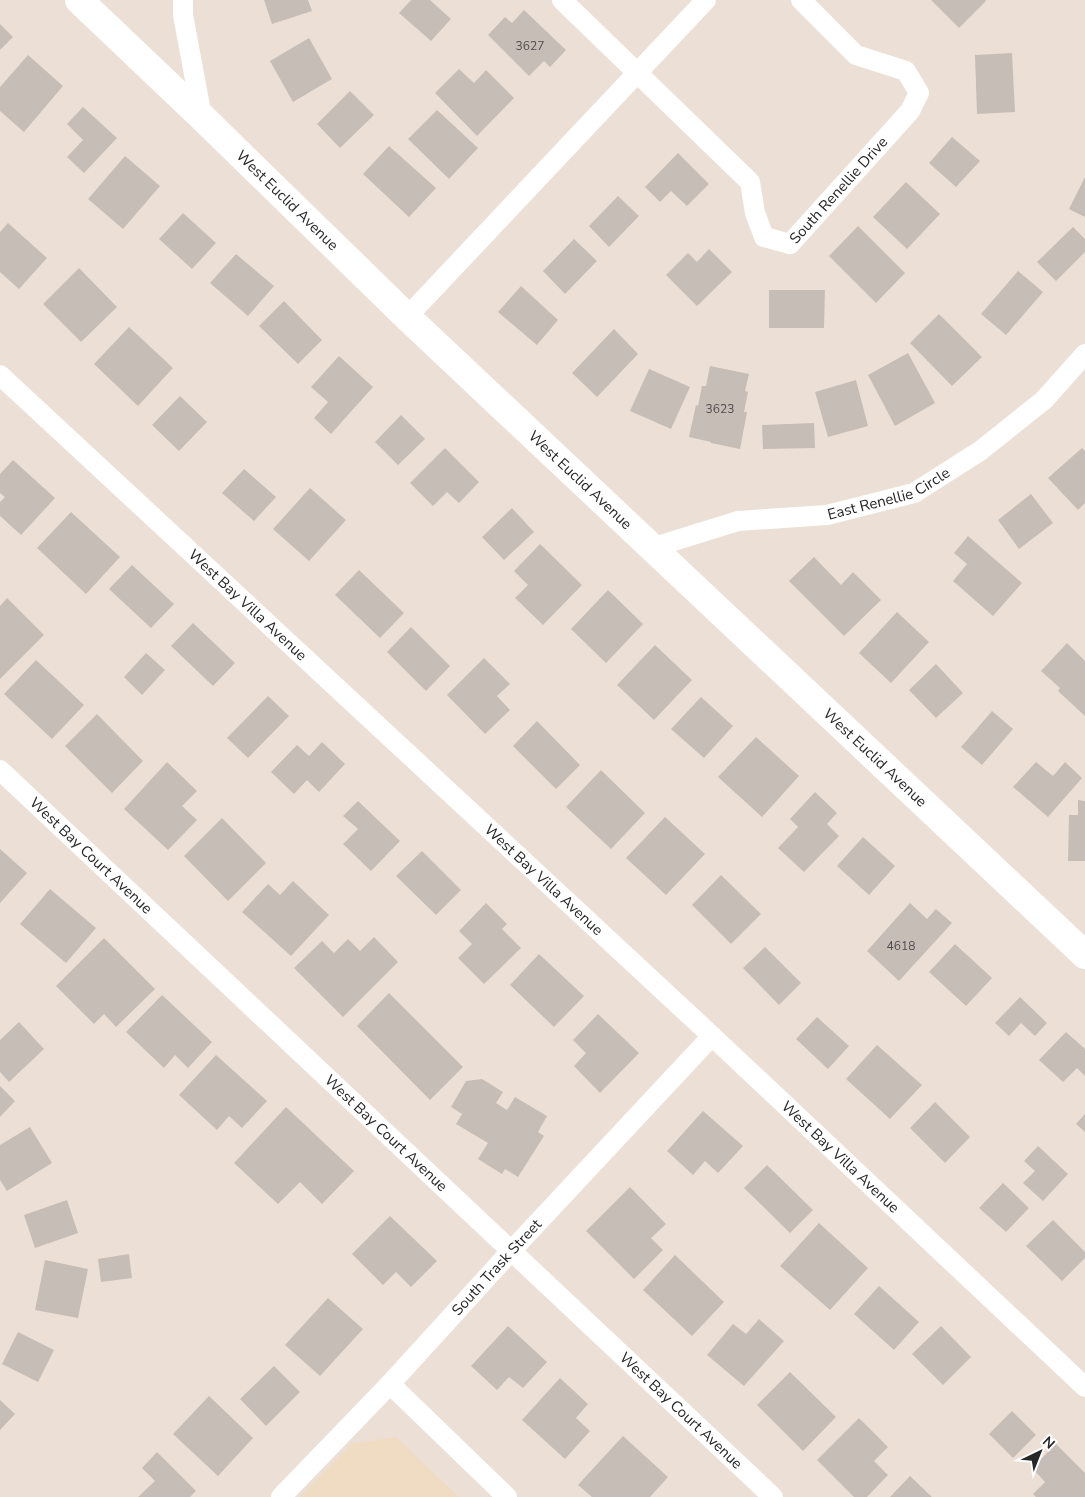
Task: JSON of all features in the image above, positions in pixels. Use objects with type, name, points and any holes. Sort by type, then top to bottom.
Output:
[{"type":"street","name":"West Euclid Avenue","points":[[79,0],[202,116],[407,317],[1085,955]]},
{"type":"street","points":[[183,0],[183,15],[202,116]]},
{"type":"street","name":"South Renellie Drive","points":[[562,0],[750,182],[755,213],[764,236],[790,244],[910,111],[919,93],[906,70],[856,55],[801,0]]},
{"type":"street","points":[[407,317],[706,0]]},
{"type":"street","name":"East Renellie Circle","points":[[651,548],[738,521],[827,514],[914,493],[980,451],[1044,400],[1085,354]]},
{"type":"street","name":"West Bay Villa Avenue","points":[[0,375],[712,1036],[1085,1387]]},
{"type":"street","name":"West Bay Court Avenue","points":[[0,770],[773,1497]]},
{"type":"street","name":"South Trask Street","points":[[281,1497],[390,1384],[712,1036]]},
{"type":"street","points":[[390,1384],[507,1497]]},
{"type":"shaded area","points":[[396,1437],[459,1497],[300,1497],[351,1444]]},
{"type":"building","points":[[264,0],[308,0],[312,11],[272,24]]},
{"type":"building","points":[[411,0],[430,0],[451,19],[431,41],[399,13]]},
{"type":"building","points":[[931,0],[985,0],[986,1],[959,28]]},
{"type":"building","points":[[524,10],[566,50],[550,67],[544,61],[529,76],[488,35],[505,17],[512,23]]},
{"type":"building","points":[[0,24],[13,37],[0,50]]},
{"type":"building","points":[[309,38],[332,79],[293,102],[270,61]]},
{"type":"building","points":[[1012,53],[1015,112],[977,114],[975,55]]},
{"type":"building","points":[[28,55],[63,86],[24,132],[0,111],[0,87]]},
{"type":"building","points":[[459,69],[474,83],[486,70],[514,98],[477,136],[435,93]]},
{"type":"building","points":[[350,91],[374,115],[340,148],[317,124]]},
{"type":"building","points":[[83,107],[117,138],[84,173],[67,157],[83,140],[67,124]]},
{"type":"building","points":[[437,110],[478,148],[449,179],[408,139]]},
{"type":"building","points":[[952,137],[980,161],[956,187],[929,163]]},
{"type":"building","points":[[389,146],[436,188],[409,217],[363,174]]},
{"type":"building","points":[[678,153],[709,184],[687,206],[671,191],[660,202],[645,187]]},
{"type":"building","points":[[125,156],[160,186],[123,229],[88,199]]},
{"type":"building","points":[[1085,177],[1085,217],[1069,209]]},
{"type":"building","points":[[906,182],[940,214],[907,249],[873,217]]},
{"type":"building","points":[[618,196],[639,216],[609,247],[589,226]]},
{"type":"building","points":[[183,213],[216,243],[192,269],[159,239]]},
{"type":"building","points":[[8,223],[47,258],[19,289],[0,272],[0,232]]},
{"type":"building","points":[[858,226],[905,273],[876,303],[829,256]]},
{"type":"building","points":[[1073,227],[1085,239],[1085,252],[1056,281],[1037,262]]},
{"type":"building","points":[[574,239],[597,261],[565,294],[543,271]]},
{"type":"building","points":[[709,249],[732,272],[697,306],[666,275],[688,253],[697,262]]},
{"type":"building","points":[[236,254],[274,286],[248,316],[210,283]]},
{"type":"building","points":[[79,268],[117,307],[81,342],[43,304]]},
{"type":"building","points":[[1018,271],[1043,292],[1006,335],[981,314]]},
{"type":"building","points":[[521,286],[558,320],[537,345],[498,312]]},
{"type":"building","points":[[769,290],[825,290],[824,328],[769,328]]},
{"type":"building","points":[[284,301],[322,340],[298,364],[259,326]]},
{"type":"building","points":[[939,314],[982,357],[952,386],[910,343]]},
{"type":"building","points":[[129,327],[173,368],[138,406],[94,364]]},
{"type":"building","points":[[614,329],[638,354],[597,397],[572,373]]},
{"type":"building","points":[[908,353],[935,403],[895,426],[868,375]]},
{"type":"building","points":[[339,356],[373,387],[331,434],[314,418],[328,402],[311,387]]},
{"type":"building","points":[[710,366],[749,374],[745,391],[748,392],[744,412],[747,412],[740,449],[689,437],[696,405],[698,406],[702,386],[706,386]]},
{"type":"building","points":[[649,369],[690,387],[671,429],[630,411]]},
{"type":"building","points":[[856,380],[868,426],[828,437],[815,392]]},
{"type":"building","points":[[180,396],[207,422],[179,451],[152,425]]},
{"type":"building","points":[[401,415],[425,439],[398,465],[375,442]]},
{"type":"building","points":[[814,423],[815,448],[763,449],[762,425]]},
{"type":"building","points":[[445,448],[479,482],[459,503],[447,492],[433,506],[410,483]]},
{"type":"building","points":[[1082,448],[1085,451],[1085,503],[1078,510],[1048,478]]},
{"type":"building","points":[[13,460],[55,498],[21,535],[0,516],[0,502],[5,497],[0,493],[0,474]]},
{"type":"building","points":[[244,469],[276,497],[254,521],[222,493]]},
{"type":"building","points":[[310,488],[346,520],[309,561],[273,529]]},
{"type":"building","points":[[1031,494],[1053,523],[1019,549],[998,520]]},
{"type":"building","points":[[512,508],[534,532],[504,560],[482,537]]},
{"type":"building","points":[[71,512],[120,557],[86,594],[37,548]]},
{"type":"building","points":[[968,536],[1022,583],[993,616],[953,581],[967,564],[954,553]]},
{"type":"building","points":[[540,544],[582,585],[543,625],[515,598],[528,585],[514,571]]},
{"type":"building","points":[[814,557],[841,585],[853,572],[881,600],[844,636],[789,581]]},
{"type":"building","points":[[132,565],[174,604],[151,628],[109,589]]},
{"type":"building","points":[[359,570],[404,613],[380,638],[335,595]]},
{"type":"building","points":[[608,590],[643,624],[606,663],[571,629]]},
{"type":"building","points":[[7,598],[44,635],[0,679],[0,606]]},
{"type":"building","points":[[897,612],[929,642],[891,683],[859,653]]},
{"type":"building","points":[[193,623],[235,663],[213,686],[171,646]]},
{"type":"building","points":[[411,627],[450,666],[426,691],[387,652]]},
{"type":"building","points":[[1067,643],[1085,661],[1085,716],[1058,691],[1060,688],[1041,671]]},
{"type":"building","points":[[655,645],[692,680],[654,720],[617,685]]},
{"type":"building","points":[[146,653],[165,670],[142,695],[124,677]]},
{"type":"building","points":[[484,658],[510,684],[497,696],[510,710],[485,734],[447,695]]},
{"type":"building","points":[[36,660],[84,705],[52,739],[4,694]]},
{"type":"building","points":[[936,664],[963,693],[936,718],[909,690]]},
{"type":"building","points":[[268,696],[289,716],[248,758],[227,738]]},
{"type":"building","points":[[701,697],[733,726],[704,758],[671,729]]},
{"type":"building","points":[[992,711],[1013,729],[982,765],[961,747]]},
{"type":"building","points":[[97,714],[143,761],[112,793],[65,746]]},
{"type":"building","points":[[537,721],[580,765],[556,789],[513,746]]},
{"type":"building","points":[[756,737],[799,776],[762,817],[718,777]]},
{"type":"building","points":[[322,742],[345,764],[319,792],[307,780],[294,794],[271,772],[297,745],[309,756]]},
{"type":"building","points":[[167,762],[197,791],[182,806],[197,820],[168,850],[124,809]]},
{"type":"building","points":[[1036,762],[1053,776],[1065,762],[1082,778],[1048,817],[1013,787]]},
{"type":"building","points":[[601,770],[645,813],[611,849],[566,807]]},
{"type":"building","points":[[815,792],[837,813],[827,824],[839,836],[804,872],[778,848],[798,827],[790,819]]},
{"type":"building","points":[[1078,800],[1085,801],[1085,861],[1068,861],[1069,815],[1078,815]]},
{"type":"building","points":[[358,801],[400,841],[371,871],[343,844],[358,829],[343,816]]},
{"type":"building","points":[[665,817],[705,854],[666,895],[626,858]]},
{"type":"building","points":[[222,818],[266,863],[228,901],[184,856]]},
{"type":"building","points":[[863,837],[895,866],[869,895],[837,866]]},
{"type":"building","points":[[0,849],[27,873],[0,903]]},
{"type":"building","points":[[422,851],[461,890],[436,915],[396,876]]},
{"type":"building","points":[[721,875],[761,914],[731,944],[692,905]]},
{"type":"building","points":[[293,881],[329,915],[291,956],[242,912],[268,884],[280,895]]},
{"type":"building","points":[[50,889],[96,928],[66,963],[20,924]]},
{"type":"building","points":[[486,903],[507,924],[502,929],[521,948],[484,984],[458,958],[472,944],[459,931]]},
{"type":"building","points":[[910,903],[927,919],[936,909],[952,923],[899,981],[867,951]]},
{"type":"building","points":[[374,937],[398,962],[343,1017],[294,968],[322,941],[334,953],[348,939],[360,951]]},
{"type":"building","points":[[104,938],[155,989],[116,1027],[104,1014],[94,1024],[56,986]]},
{"type":"building","points":[[955,944],[992,978],[966,1006],[929,972]]},
{"type":"building","points":[[765,947],[801,983],[779,1005],[743,968]]},
{"type":"building","points":[[539,954],[584,996],[554,1027],[510,985]]},
{"type":"building","points":[[389,993],[463,1067],[430,1100],[357,1026]]},
{"type":"building","points":[[162,995],[212,1042],[188,1068],[175,1055],[164,1068],[126,1032]]},
{"type":"building","points":[[1020,997],[1047,1023],[1035,1036],[1021,1023],[1009,1036],[995,1023]]},
{"type":"building","points":[[598,1014],[639,1053],[600,1093],[574,1066],[586,1053],[573,1040]]},
{"type":"building","points":[[817,1017],[849,1046],[828,1069],[796,1039]]},
{"type":"building","points":[[19,1022],[44,1049],[9,1082],[0,1072],[0,1040]]},
{"type":"building","points":[[1066,1032],[1085,1049],[1085,1076],[1077,1068],[1063,1082],[1039,1060]]},
{"type":"building","points":[[877,1045],[922,1085],[890,1119],[846,1079]]},
{"type":"building","points":[[216,1055],[267,1101],[242,1128],[229,1116],[217,1130],[179,1095]]},
{"type":"building","points":[[482,1079],[503,1092],[496,1103],[507,1110],[515,1097],[547,1116],[538,1132],[544,1136],[518,1177],[505,1169],[502,1174],[478,1159],[488,1143],[456,1124],[462,1114],[451,1107],[466,1081]]},
{"type":"building","points":[[0,1086],[15,1101],[0,1117]]},
{"type":"building","points":[[935,1102],[970,1137],[945,1163],[910,1128]]},
{"type":"building","points":[[286,1107],[354,1171],[322,1204],[300,1182],[278,1204],[234,1163]]},
{"type":"building","points":[[703,1111],[743,1146],[718,1173],[705,1161],[693,1175],[667,1151]]},
{"type":"building","points":[[1085,1114],[1085,1132],[1076,1124]]},
{"type":"building","points":[[30,1127],[52,1163],[7,1191],[0,1180],[0,1145]]},
{"type":"building","points":[[1038,1146],[1068,1174],[1043,1201],[1023,1183],[1035,1171],[1024,1161]]},
{"type":"building","points":[[767,1165],[813,1210],[790,1233],[744,1188]]},
{"type":"building","points":[[1003,1183],[1029,1208],[1006,1232],[979,1208]]},
{"type":"building","points":[[630,1187],[666,1224],[651,1238],[663,1250],[634,1279],[586,1231]]},
{"type":"building","points":[[67,1200],[78,1233],[35,1248],[24,1215]]},
{"type":"building","points":[[390,1216],[437,1261],[411,1287],[396,1272],[383,1285],[352,1254]]},
{"type":"building","points":[[1053,1220],[1085,1252],[1085,1258],[1062,1281],[1026,1246]]},
{"type":"building","points":[[819,1223],[868,1268],[830,1310],[780,1266]]},
{"type":"building","points":[[129,1254],[132,1278],[101,1282],[98,1259]]},
{"type":"building","points":[[675,1255],[724,1302],[692,1336],[643,1290]]},
{"type":"building","points":[[45,1260],[88,1269],[78,1318],[35,1310]]},
{"type":"building","points":[[879,1286],[919,1322],[894,1350],[854,1314]]},
{"type":"building","points":[[328,1298],[363,1329],[320,1376],[285,1345]]},
{"type":"building","points":[[759,1319],[784,1341],[744,1386],[707,1355],[733,1324],[746,1334]]},
{"type":"building","points":[[508,1326],[547,1362],[523,1388],[509,1377],[497,1390],[471,1366]]},
{"type":"building","points":[[941,1326],[971,1357],[943,1385],[912,1354]]},
{"type":"building","points":[[18,1332],[54,1350],[38,1382],[2,1364]]},
{"type":"building","points":[[274,1366],[300,1392],[266,1426],[240,1399]]},
{"type":"building","points":[[790,1372],[836,1417],[803,1451],[757,1405]]},
{"type":"building","points":[[560,1378],[588,1404],[576,1418],[590,1431],[565,1459],[522,1420]]},
{"type":"building","points":[[209,1396],[253,1438],[218,1476],[173,1434]]},
{"type":"building","points":[[0,1400],[15,1414],[0,1430]]},
{"type":"building","points":[[1012,1411],[1036,1435],[1013,1458],[989,1434]]},
{"type":"building","points":[[859,1418],[888,1447],[874,1461],[888,1475],[867,1497],[854,1497],[817,1460]]},
{"type":"building","points":[[623,1436],[668,1477],[650,1497],[592,1497],[578,1485]]},
{"type":"building","points":[[1056,1444],[1085,1473],[1085,1497],[1036,1497],[1033,1494],[1045,1482],[1032,1468]]},
{"type":"building","points":[[157,1452],[196,1491],[190,1497],[138,1497],[155,1481],[142,1468]]},
{"type":"building","points":[[910,1476],[932,1497],[890,1497]]}]
